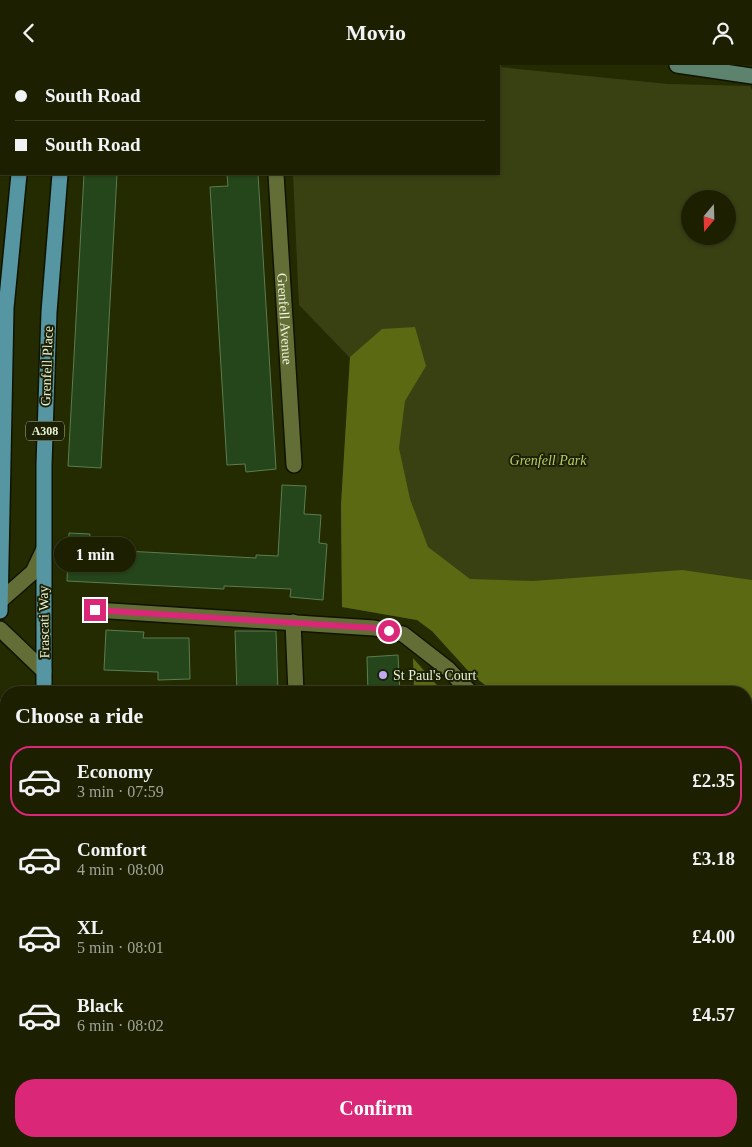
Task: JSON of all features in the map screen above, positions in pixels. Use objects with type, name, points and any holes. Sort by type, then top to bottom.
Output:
[{"type":"main road","points":[[0,611],[6,308],[19,175]]},
{"type":"main road","name":"Grenfell Place","points":[[43,551],[49,312],[60,175]]},
{"type":"main road","name":"Frascati Way","points":[[43,551],[44,686]]},
{"type":"street","points":[[677,65],[752,76]]},
{"type":"street","name":"Grenfell Avenue","points":[[276,175],[294,465]]},
{"type":"street","name":"Grenfell Place","points":[[0,601],[33,573],[43,551]]},
{"type":"street","points":[[95,610],[374,628],[403,634],[448,669],[465,686]]},
{"type":"street","points":[[293,622],[296,686]]},
{"type":"street","points":[[0,629],[44,671]]},
{"type":"green space","name":"Grenfell Park","points":[[500,67],[668,84],[750,86],[752,90],[752,686],[486,686],[471,674],[432,631],[417,620],[342,607],[341,505],[350,358],[299,305],[293,175],[500,175]]},
{"type":"green space","points":[[415,327],[426,366],[405,401],[399,448],[410,499],[428,547],[470,579],[533,581],[682,570],[752,580],[752,686],[486,686],[471,674],[432,631],[417,620],[342,607],[341,505],[350,357],[382,329]]},
{"type":"green space","points":[[413,658],[438,686],[414,686]]},
{"type":"building","points":[[84,175],[117,175],[101,468],[68,466]]},
{"type":"building","points":[[227,175],[258,175],[276,469],[246,472],[245,464],[227,465],[210,187],[228,186]]},
{"type":"building","points":[[282,485],[306,486],[304,514],[321,515],[319,543],[327,544],[323,600],[290,597],[291,589],[224,586],[224,589],[67,581],[69,533],[90,534],[89,549],[256,558],[256,555],[278,556]]},
{"type":"building","points":[[106,630],[144,632],[143,638],[189,638],[190,679],[158,680],[158,672],[104,670]]},
{"type":"building","points":[[235,631],[276,631],[278,686],[237,686]]},
{"type":"building","name":"St Paul's Court","points":[[398,655],[400,686],[368,686],[367,657]]},
{"type":"place","name":"St Paul's Court","points":[[383,675]]},
{"type":"route","points":[[95,610],[293,622],[374,628],[389,631]]}]
